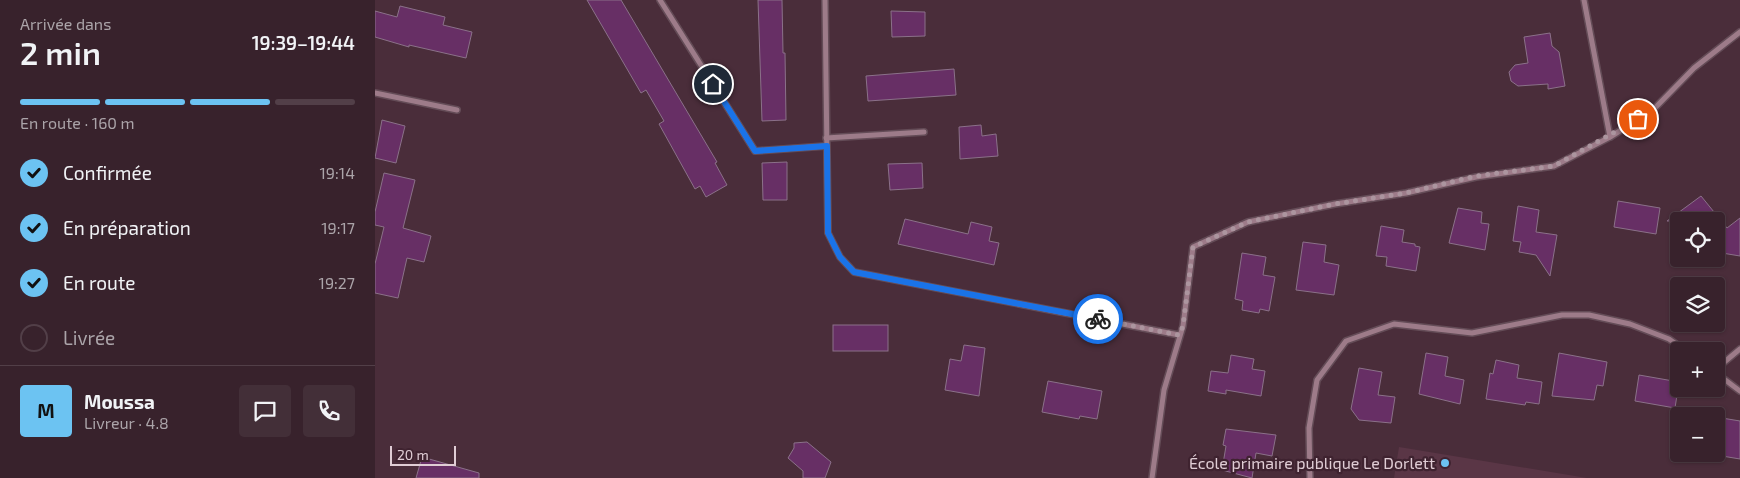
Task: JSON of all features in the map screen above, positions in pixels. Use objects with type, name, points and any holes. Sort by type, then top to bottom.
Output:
[{"type":"street","points":[[660,0],[755,151],[827,146]]},
{"type":"street","points":[[825,0],[828,233],[840,257],[854,272],[1179,335]]},
{"type":"street","points":[[1585,0],[1610,137]]},
{"type":"street","points":[[1151,478],[1164,390],[1183,326],[1193,247],[1257,220],[1335,204],[1406,193],[1476,176],[1554,166],[1610,137],[1652,111],[1694,68],[1740,32]]},
{"type":"street","points":[[375,93],[457,110]]},
{"type":"street","points":[[826,138],[924,132]]},
{"type":"street","points":[[1310,478],[1309,428],[1317,380],[1346,341],[1394,324],[1473,333],[1562,315],[1589,315],[1630,324],[1674,342]]},
{"type":"street","points":[[1725,363],[1740,349]]},
{"type":"street","points":[[1725,378],[1740,391]]},
{"type":"shaded area","name":"École primaire publique Le Dorlett","points":[[1399,447],[1587,478],[1394,478]]},
{"type":"building","points":[[587,0],[621,0],[717,162],[715,163],[727,185],[706,197],[700,186],[695,189],[659,124],[664,121],[646,90],[641,93]]},
{"type":"building","points":[[758,0],[782,0],[786,120],[762,121]]},
{"type":"building","points":[[400,6],[445,17],[443,25],[472,32],[466,58],[409,45],[409,47],[375,37],[375,11],[397,17]]},
{"type":"building","points":[[891,11],[925,12],[925,36],[892,37]]},
{"type":"building","points":[[1550,33],[1552,46],[1559,52],[1565,86],[1548,89],[1548,84],[1518,86],[1511,81],[1509,72],[1515,65],[1528,63],[1524,37]]},
{"type":"building","points":[[954,69],[956,95],[868,101],[866,76]]},
{"type":"building","points":[[382,120],[405,126],[396,163],[375,158]]},
{"type":"building","points":[[981,125],[982,136],[996,134],[998,156],[960,159],[959,127]]},
{"type":"building","points":[[787,162],[787,200],[763,200],[762,163]]},
{"type":"building","points":[[922,163],[923,188],[890,190],[888,164]]},
{"type":"building","points":[[384,173],[415,180],[403,228],[431,236],[424,262],[407,258],[398,298],[375,293],[375,264],[384,227],[375,225],[375,212]]},
{"type":"building","points":[[1701,196],[1714,212],[1679,212]]},
{"type":"building","points":[[1618,201],[1660,208],[1656,234],[1614,227]]},
{"type":"building","points":[[1518,206],[1539,210],[1536,232],[1557,235],[1550,276],[1536,255],[1519,252],[1521,242],[1513,241]]},
{"type":"building","points":[[1458,208],[1482,212],[1481,223],[1489,224],[1485,250],[1449,243]]},
{"type":"building","points":[[1740,218],[1740,256],[1725,254],[1725,226],[1727,228]]},
{"type":"building","points":[[905,219],[968,234],[971,222],[992,227],[989,241],[999,243],[994,265],[898,244]]},
{"type":"building","points":[[1381,226],[1404,230],[1402,242],[1415,244],[1415,246],[1420,247],[1416,271],[1386,266],[1387,257],[1376,256]]},
{"type":"building","points":[[1303,242],[1326,245],[1324,262],[1339,265],[1334,295],[1296,290]]},
{"type":"building","points":[[1242,253],[1266,257],[1263,275],[1275,277],[1269,311],[1260,309],[1259,313],[1242,310],[1243,301],[1235,299]]},
{"type":"building","points":[[833,325],[888,325],[888,351],[833,351]]},
{"type":"building","points":[[964,345],[985,348],[979,396],[945,390],[950,359],[961,361]]},
{"type":"building","points":[[1426,353],[1448,357],[1445,376],[1464,380],[1460,404],[1419,394]]},
{"type":"building","points":[[1559,353],[1607,362],[1603,386],[1597,385],[1594,400],[1552,396]]},
{"type":"building","points":[[1231,355],[1254,359],[1252,369],[1265,371],[1261,396],[1226,390],[1226,394],[1208,391],[1211,371],[1228,373]]},
{"type":"building","points":[[1496,360],[1519,365],[1517,378],[1542,382],[1539,404],[1526,402],[1525,405],[1486,399],[1490,373],[1493,374]]},
{"type":"building","points":[[1359,368],[1382,372],[1378,395],[1395,397],[1391,423],[1359,420],[1351,409]]},
{"type":"building","points":[[1639,375],[1670,380],[1670,397],[1677,397],[1675,407],[1635,401]]},
{"type":"building","points":[[1048,381],[1102,391],[1097,419],[1080,416],[1079,419],[1042,412]]},
{"type":"building","points":[[1725,418],[1740,421],[1740,459],[1725,456]]},
{"type":"building","points":[[1226,429],[1276,435],[1272,456],[1256,453],[1252,478],[1222,470],[1226,446],[1223,445]]},
{"type":"building","points":[[807,442],[831,462],[825,478],[803,478],[803,471],[788,458],[794,448],[794,443]]},
{"type":"building","points":[[422,457],[479,473],[479,478],[416,478]]},
{"type":"way so far","points":[[1098,319],[1179,335],[1183,326],[1193,247],[1248,222],[1335,204],[1406,193],[1476,176],[1554,166],[1610,137],[1638,119]]},
{"type":"place","name":"École primaire publique Le Dorlett","points":[[1445,463]]},
{"type":"route","points":[[713,84],[755,151],[827,146],[828,233],[840,257],[854,272],[1098,319]]}]
